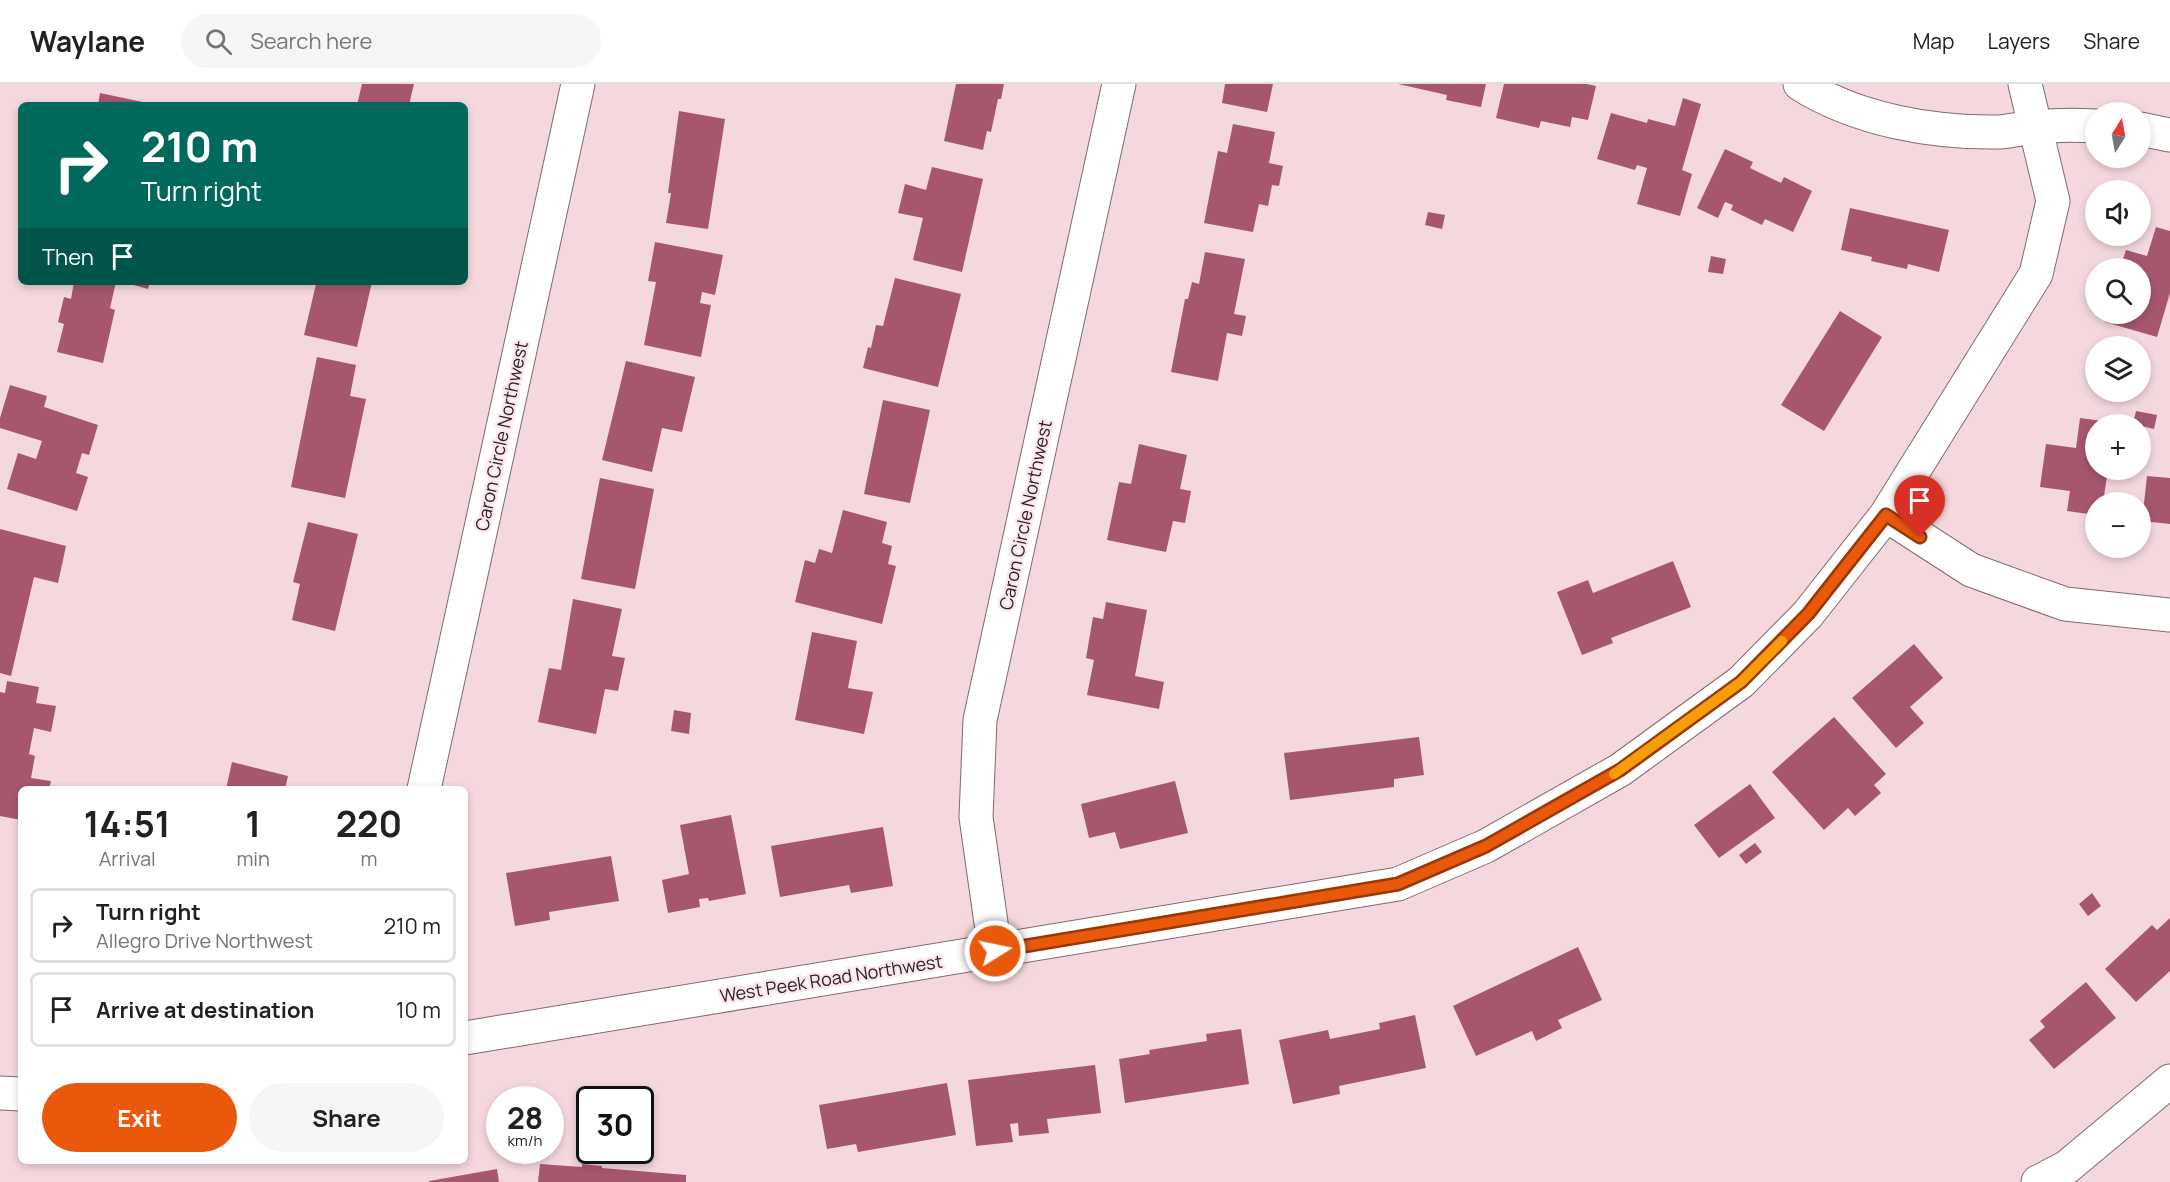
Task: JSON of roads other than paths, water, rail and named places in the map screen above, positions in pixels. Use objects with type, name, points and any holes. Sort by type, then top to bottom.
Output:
[{"type":"street","name":"Caron Circle Northwest","points":[[425,786],[578,84]]},
{"type":"street","name":"Caron Circle Northwest","points":[[995,951],[976,817],[980,720],[1119,84]]},
{"type":"street","points":[[1800,84],[1814,93],[1882,120],[1947,131],[2001,132],[2035,127],[2085,126]]},
{"type":"street","name":"West Peek Road Northwest","points":[[468,1038],[1398,884],[1486,846],[1620,770],[1741,682],[1808,614],[1886,515],[2036,274],[2053,201],[2025,84]]},
{"type":"street","points":[[2151,131],[2170,135]]},
{"type":"street","points":[[1886,515],[1971,570],[2065,604],[2170,615]]},
{"type":"street","points":[[2037,1182],[2067,1167],[2170,1081]]},
{"type":"street","points":[[0,1093],[18,1094]]}]
